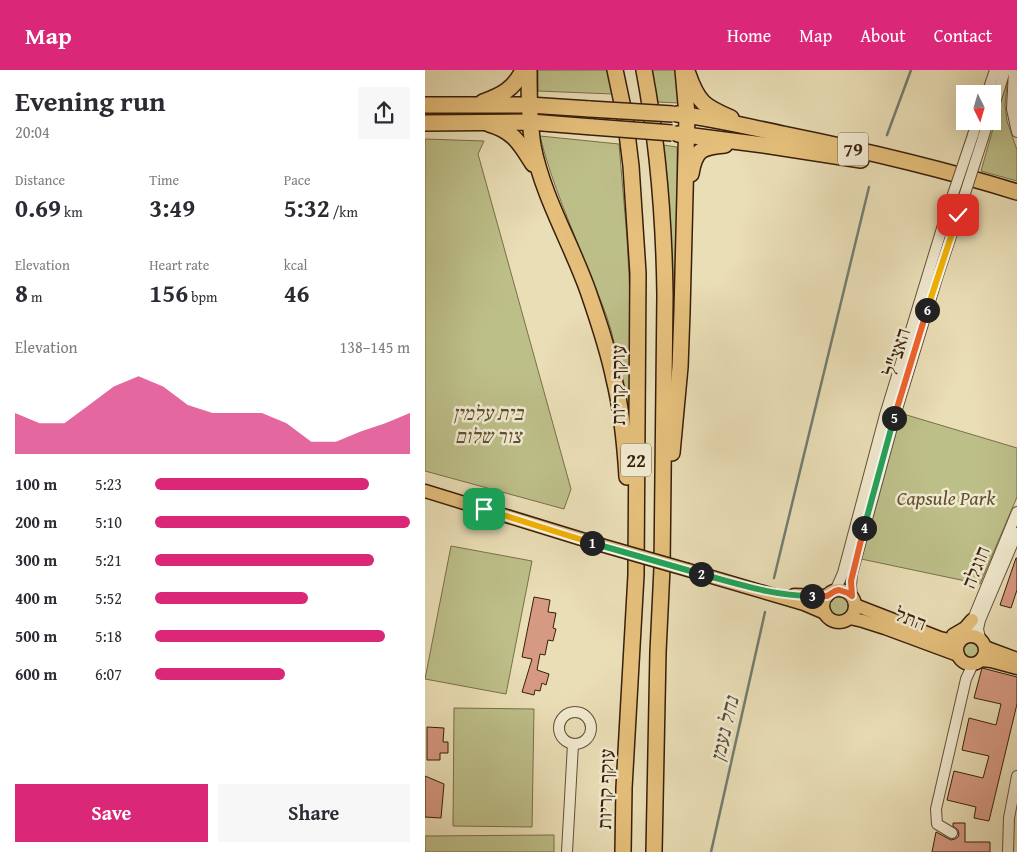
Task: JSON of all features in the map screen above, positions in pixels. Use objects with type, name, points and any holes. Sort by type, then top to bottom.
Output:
[{"type":"highway","points":[[475,104],[498,96],[510,89],[523,70]]},
{"type":"highway","points":[[529,70],[530,122],[533,147],[542,180],[587,289],[606,344],[615,379],[623,429],[634,608]]},
{"type":"highway","name":"עוקף קריות","points":[[615,70],[625,117],[631,166],[636,225],[637,273],[636,575],[624,788],[623,852]]},
{"type":"highway","name":"22","points":[[644,70],[655,134],[664,254],[662,568],[657,652],[654,852]]},
{"type":"highway","points":[[662,568],[680,367],[683,312],[685,213],[679,134],[685,70]]},
{"type":"highway","points":[[685,70],[698,97],[706,106],[756,129]]},
{"type":"highway","name":"79","points":[[425,105],[529,105],[680,115],[889,157],[1017,192]]},
{"type":"highway","points":[[480,122],[491,124],[512,135],[520,143],[542,180]]},
{"type":"highway","name":"79","points":[[425,123],[530,122],[679,134],[765,145],[892,167],[947,180],[1017,201]]},
{"type":"highway","points":[[685,213],[692,167],[698,153],[716,146],[765,145]]},
{"type":"main road","points":[[425,491],[601,545],[759,590],[804,604],[825,613]]},
{"type":"main road","points":[[759,590],[789,595],[831,594],[844,591],[854,600],[855,610],[850,618],[845,621],[835,621],[830,619],[825,613],[823,606],[831,594]]},
{"type":"main road","name":"התל","points":[[854,600],[940,638],[963,639]]},
{"type":"main road","name":"התל","points":[[850,618],[863,620],[969,660],[991,661],[1017,668]]},
{"type":"main road","points":[[940,638],[958,633],[973,620]]},
{"type":"main road","points":[[983,643],[985,654],[969,660],[957,651],[963,639],[975,636],[983,643],[1017,659]]},
{"type":"street","points":[[990,85],[995,70]]},
{"type":"street","points":[[1000,85],[1005,70]]},
{"type":"street","points":[[1014,70],[1012,109],[1017,132]]},
{"type":"street","name":"האצ\"ל","points":[[854,600],[851,586],[852,574],[893,423],[958,215],[978,136],[978,130]]},
{"type":"street","name":"האצ\"ל","points":[[831,594],[843,573],[885,415],[947,212],[982,130]]},
{"type":"street","name":"חוגלה","points":[[963,639],[973,620],[1017,512]]},
{"type":"street","name":"חוגלה","points":[[983,643],[978,629],[980,620],[1017,534]]},
{"type":"street","points":[[952,833],[937,824],[936,810],[969,660]]},
{"type":"street","points":[[567,852],[573,744]]},
{"type":"street","points":[[1009,852],[1009,818],[1017,776]]},
{"type":"green space","points":[[538,70],[607,70],[613,94],[538,91]]},
{"type":"green space","points":[[650,70],[676,70],[678,103],[658,102]]},
{"type":"green space","points":[[1008,76],[1005,105],[1007,121],[1017,150],[1017,181],[981,171],[993,130],[1001,130],[1001,101]]},
{"type":"green space","points":[[540,136],[619,144],[630,296],[630,447],[620,374],[611,330],[557,190]]},
{"type":"green space","name":"בית עלמין צור שלום","points":[[425,139],[484,141],[478,154],[571,489],[564,509],[425,471]]},
{"type":"green space","points":[[663,145],[677,147],[678,264],[671,400]]},
{"type":"green space","name":"Capsule Park","points":[[900,413],[1017,448],[1017,497],[980,584],[861,559]]},
{"type":"green space","points":[[451,546],[532,561],[506,694],[425,679]]},
{"type":"green space","points":[[835,595],[843,595],[850,602],[850,610],[843,617],[835,617],[828,610],[828,602]]},
{"type":"green space","points":[[971,640],[978,643],[981,650],[978,657],[971,660],[964,657],[961,650],[964,643]]},
{"type":"green space","points":[[454,708],[534,709],[532,827],[453,826]]},
{"type":"green space","points":[[554,835],[554,852],[425,852],[425,836]]},
{"type":"building","points":[[1016,558],[1017,590],[1011,608],[1000,605]]},
{"type":"building","points":[[534,597],[550,600],[548,612],[556,613],[553,628],[556,629],[553,641],[548,640],[545,655],[540,654],[537,670],[549,674],[546,685],[542,683],[540,691],[535,690],[534,695],[522,692],[532,659],[522,657]]},
{"type":"building","points":[[982,668],[1017,677],[1017,704],[989,821],[974,818],[976,807],[947,800],[954,771],[983,778],[989,756],[962,750],[969,718],[996,725],[1001,704],[974,698]]},
{"type":"building","points":[[427,727],[444,728],[443,742],[448,742],[448,753],[440,753],[440,760],[427,760]]},
{"type":"building","points":[[425,776],[444,784],[441,818],[425,817]]},
{"type":"building","points":[[953,823],[965,823],[965,842],[990,842],[990,852],[932,852],[936,832],[951,840],[958,837],[958,830],[953,826]]},
{"type":"waterway","points":[[887,135],[911,70]]},
{"type":"waterway","points":[[774,578],[869,187]]},
{"type":"waterway","name":"נחל נעמן","points":[[711,852],[765,612]]},
{"type":"route","points":[[484,509],[759,590],[818,597],[827,596],[839,590],[852,596],[852,574],[893,423],[958,215]]}]
